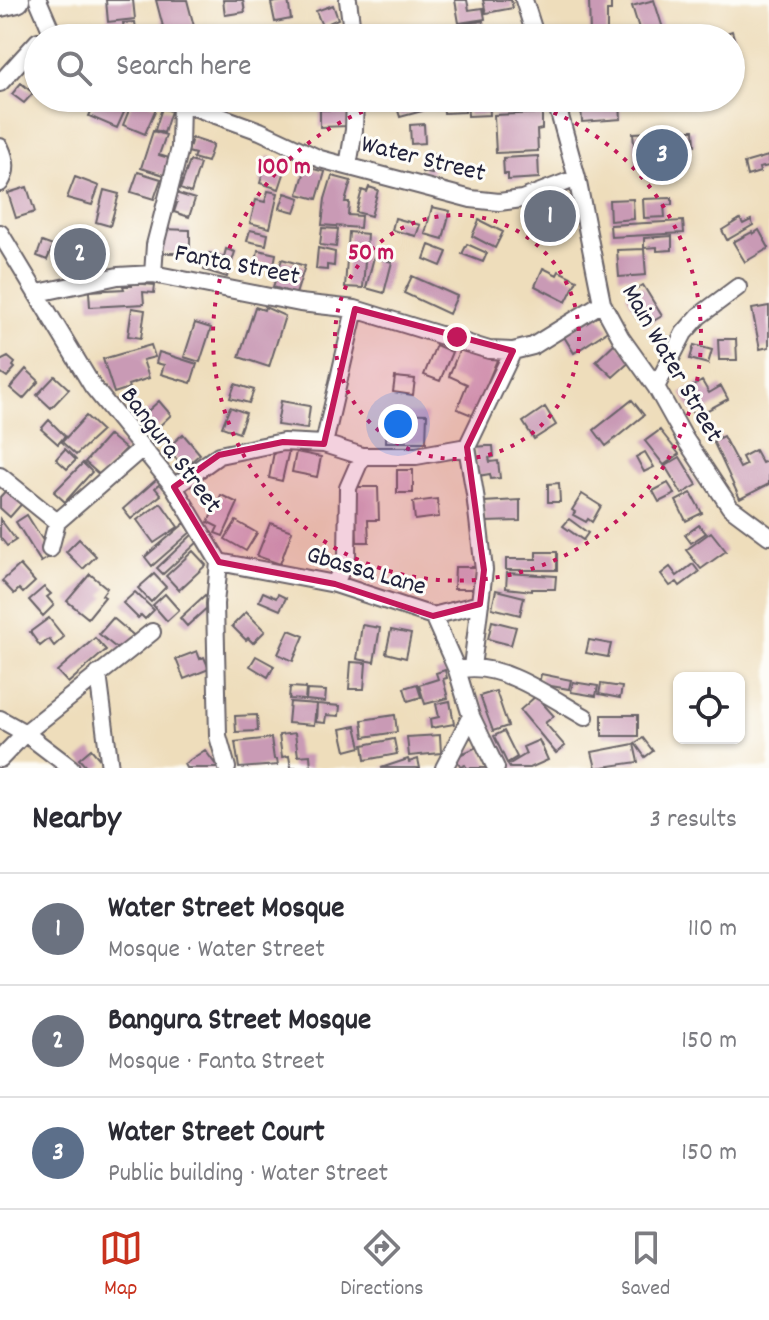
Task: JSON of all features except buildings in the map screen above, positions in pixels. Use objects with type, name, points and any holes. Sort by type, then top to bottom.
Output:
[{"type":"highway","points":[[0,4],[17,0]]},
{"type":"street","points":[[38,0],[44,24]]},
{"type":"street","points":[[348,0],[351,24]]},
{"type":"street","points":[[524,0],[532,24]]},
{"type":"street","points":[[0,83],[24,59]]},
{"type":"street","points":[[153,274],[155,245],[180,148],[176,112]]},
{"type":"street","name":"Water Street","points":[[208,112],[260,131],[320,159],[471,199],[499,202],[522,199],[577,178]]},
{"type":"street","points":[[348,166],[355,112]]},
{"type":"street","name":"Main Water Street","points":[[559,112],[577,178],[602,303],[621,338],[656,387],[685,439],[730,507],[769,536]]},
{"type":"street","points":[[0,147],[5,159],[5,171],[0,183]]},
{"type":"street","name":"Bangura Street","points":[[0,233],[93,387],[174,487],[219,562]]},
{"type":"street","name":"Fanta Street","points":[[38,293],[118,276],[153,274],[300,303],[355,309],[489,350],[513,351]]},
{"type":"street","points":[[656,387],[684,333],[699,316],[738,287]]},
{"type":"street","points":[[585,717],[516,678],[465,668],[480,604],[484,570],[467,447],[513,351],[533,346],[602,303]]},
{"type":"street","points":[[324,444],[355,309]]},
{"type":"street","points":[[174,487],[219,455],[283,442],[324,444],[362,456],[416,456],[467,447]]},
{"type":"street","points":[[50,549],[57,522],[141,449]]},
{"type":"street","points":[[335,584],[347,556],[348,488],[362,456]]},
{"type":"street","points":[[0,476],[57,522]]},
{"type":"street","points":[[219,562],[215,604],[218,736],[227,768]]},
{"type":"street","name":"Gbassa Lane","points":[[219,562],[335,584],[433,616],[465,668],[471,716],[496,768]]},
{"type":"street","points":[[433,616],[480,604]]},
{"type":"street","points":[[0,759],[25,733],[152,632]]},
{"type":"street","points":[[98,674],[110,768]]},
{"type":"street","points":[[444,768],[471,716]]},
{"type":"street","points":[[0,719],[25,733],[71,768]]},
{"type":"highlighted area","points":[[355,309],[513,351],[467,447],[484,570],[480,604],[433,616],[335,584],[219,562],[174,487],[219,455],[283,442],[324,444]]},
{"type":"place","name":"Water Street Court","points":[[662,155]]},
{"type":"place","name":"Water Street Mosque","points":[[550,216]]},
{"type":"place","name":"Bangura Street Mosque","points":[[80,254]]}]
